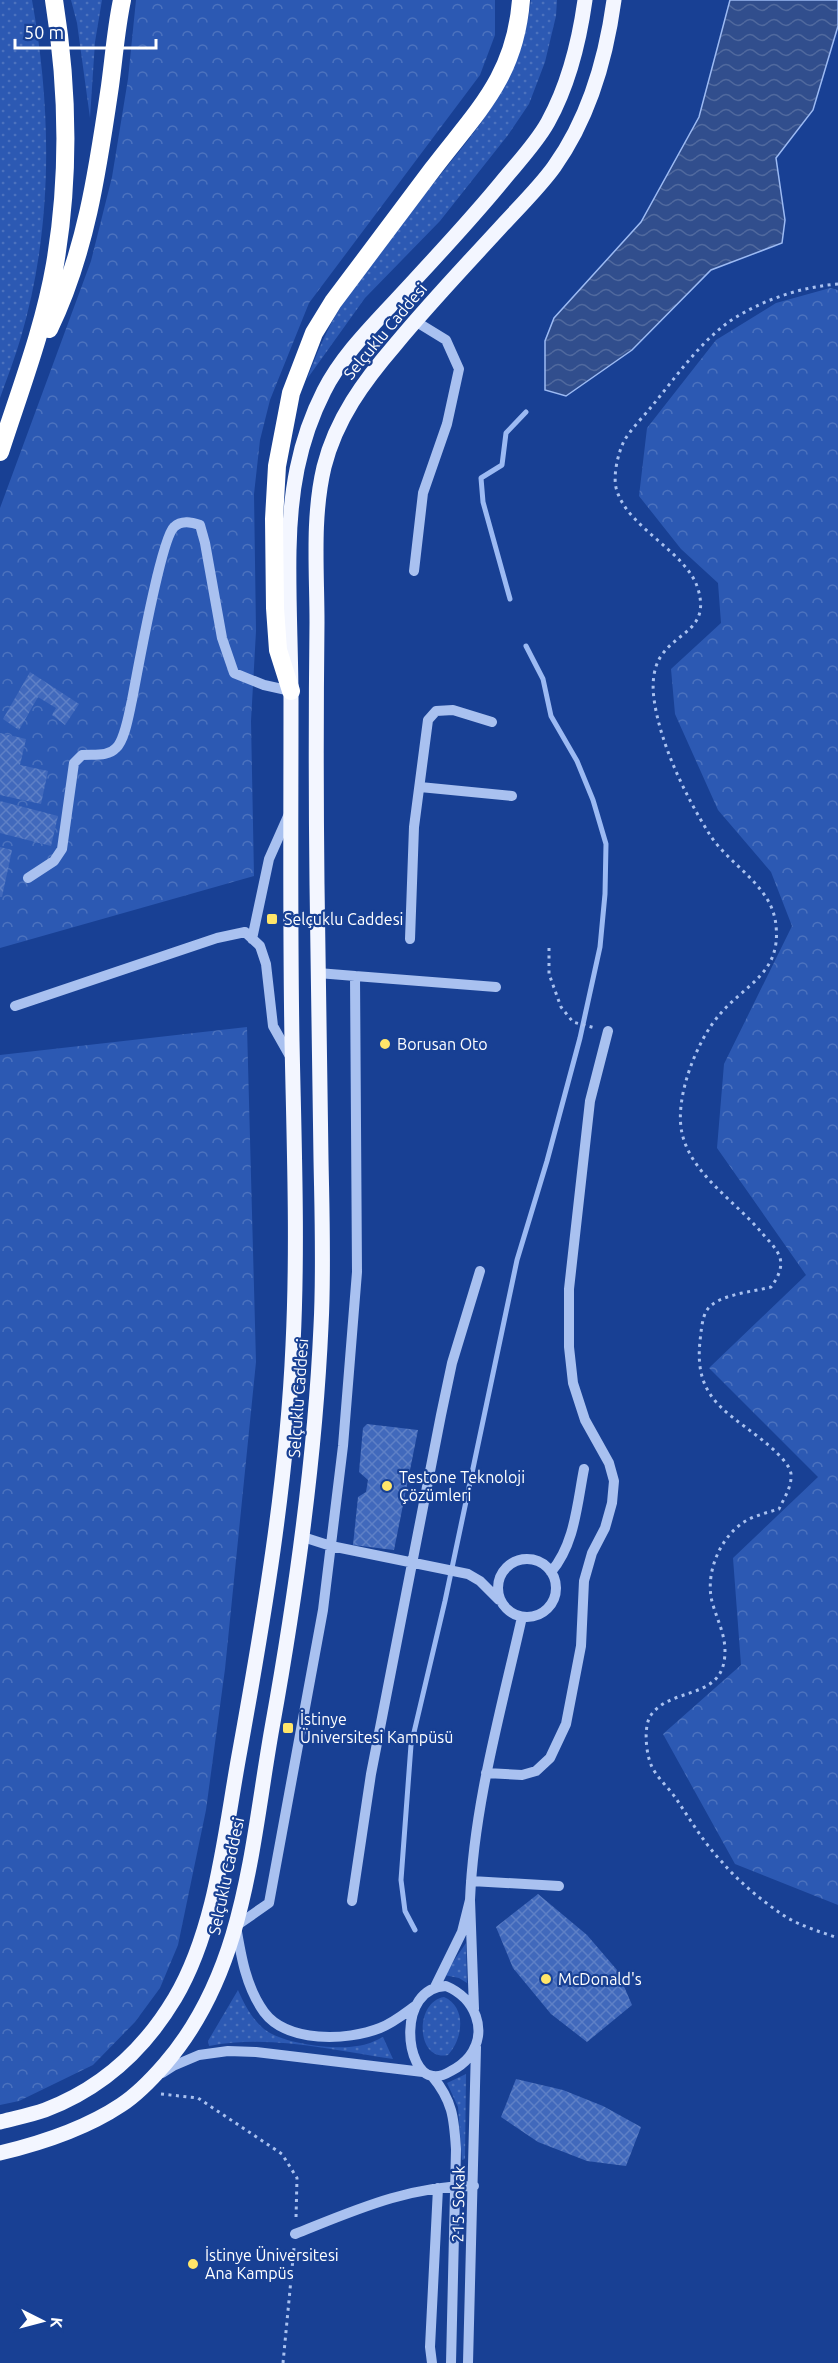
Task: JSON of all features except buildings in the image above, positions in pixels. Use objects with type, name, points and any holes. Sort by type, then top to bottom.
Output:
[{"type":"highway","points":[[0,452],[45,311],[55,265],[62,215],[66,106],[54,0]]},
{"type":"highway","points":[[22,384],[51,325],[71,274],[85,228],[100,154],[122,0]]},
{"type":"highway","points":[[291,691],[278,650],[274,519],[277,466],[291,393],[314,333],[333,302],[487,102],[513,49],[520,18],[521,0]]},
{"type":"main road","name":"Selçuklu Caddesi","points":[[0,2122],[45,2110],[98,2084],[131,2057],[158,2024],[176,1997],[191,1968],[207,1920],[237,1764],[268,1585],[287,1430],[293,1350],[295,1289],[291,691],[288,628],[291,498],[299,456],[325,388],[344,360],[488,199],[545,127],[574,60],[585,0]]},
{"type":"main road","name":"Selçuklu Caddesi","points":[[0,2153],[51,2139],[92,2121],[124,2103],[142,2088],[184,2041],[208,2003],[225,1965],[236,1926],[250,1858],[303,1537],[321,1324],[323,1249],[318,973],[316,526],[325,463],[338,427],[352,399],[370,374],[415,321],[530,196],[559,159],[575,133],[592,94],[604,58],[614,0]]},
{"type":"street","points":[[414,571],[423,493],[447,424],[459,369],[446,340],[415,321]]},
{"type":"street","points":[[28,878],[54,861],[62,849],[74,763],[82,755],[110,754],[119,746],[128,717],[162,558],[172,528],[179,523],[192,522],[200,525],[206,543],[222,638],[234,673],[264,685],[291,691]]},
{"type":"street","points":[[410,939],[414,827],[428,720],[436,711],[453,710],[492,722]]},
{"type":"street","points":[[420,788],[512,796]]},
{"type":"street","points":[[252,939],[269,859],[291,808]]},
{"type":"street","points":[[15,1006],[217,938],[245,932],[260,946],[266,964],[273,1026],[293,1061]]},
{"type":"street","points":[[318,973],[496,987]]},
{"type":"street","points":[[355,976],[357,1272],[343,1446],[323,1610],[269,1903],[236,1926],[241,1961],[251,1989],[264,2012],[276,2025],[287,2031],[329,2037],[360,2034],[396,2020],[415,2006]]},
{"type":"street","points":[[486,1773],[522,1775],[536,1771],[550,1758],[566,1724],[581,1646],[584,1581],[592,1553],[604,1528],[612,1503],[614,1481],[609,1463],[585,1420],[573,1383],[569,1347],[569,1289],[590,1101],[608,1031]]},
{"type":"street","points":[[351,1901],[371,1774],[452,1363],[480,1271]]},
{"type":"street","points":[[551,1572],[561,1561],[568,1545],[584,1469]]},
{"type":"street","points":[[303,1537],[331,1546],[468,1574],[480,1581],[512,1614],[522,1617],[541,1614],[548,1608],[556,1590],[551,1572],[537,1561],[518,1560],[510,1564],[498,1580],[500,1600]]},
{"type":"street","points":[[142,2088],[173,2066],[199,2055],[228,2050],[428,2074],[444,2074],[467,2060],[476,2046],[477,2022],[474,2009],[470,1900],[476,1829],[486,1773],[522,1617]]},
{"type":"street","points":[[471,1881],[559,1886]]},
{"type":"street","points":[[435,1987],[462,1932],[470,1900]]},
{"type":"street","points":[[428,2074],[415,2059],[410,2040],[411,2019],[415,2006],[423,1994],[435,1987],[446,1986],[458,1991],[468,1999],[474,2009]]},
{"type":"street","name":"215. Sokak","points":[[468,2363],[476,2046]]},
{"type":"street","name":"215. Sokak","points":[[428,2074],[442,2088],[454,2119],[455,2185],[451,2363]]},
{"type":"street","points":[[295,2234],[375,2201],[455,2185],[474,2186]]},
{"type":"street","points":[[432,2363],[430,2347],[438,2188]]},
{"type":"path","points":[[838,284],[809,286],[767,302],[731,321],[702,345],[624,442],[616,470],[616,489],[627,510],[685,568],[697,585],[700,602],[697,622],[661,656],[654,671],[653,697],[660,727],[681,782],[721,849],[760,887],[770,904],[776,924],[776,947],[768,966],[756,982],[718,1016],[702,1042],[688,1074],[680,1109],[682,1132],[691,1156],[713,1183],[758,1228],[773,1246],[780,1259],[779,1275],[771,1287],[725,1297],[707,1310],[701,1332],[698,1358],[701,1380],[714,1402],[770,1446],[783,1459],[791,1473],[788,1491],[779,1509],[757,1515],[741,1524],[723,1542],[712,1569],[710,1590],[723,1630],[726,1651],[722,1673],[707,1686],[668,1701],[650,1715],[645,1734],[652,1767],[722,1863],[781,1914],[802,1926],[838,1938]]},
{"type":"path","points":[[549,948],[549,974],[561,1007],[573,1022],[590,1027]]},
{"type":"path","points":[[142,2088],[198,2098],[282,2154],[297,2178],[298,2196],[283,2363]]},
{"type":"green space","points":[[0,0],[32,0],[43,84],[46,169],[44,212],[31,296],[19,345],[0,398]]},
{"type":"green space","points":[[71,0],[102,0],[95,42],[90,118],[77,23]]},
{"type":"green space","points":[[136,0],[495,0],[495,35],[480,75],[309,303],[270,400],[260,440],[254,494],[256,631],[251,721],[254,876],[0,948],[0,508],[91,261],[112,177],[128,79]]},
{"type":"green space","points":[[531,0],[557,0],[556,16],[545,62],[529,104],[508,135],[440,221],[365,298],[307,379],[327,332],[348,295],[490,110],[516,60],[525,32]]},
{"type":"green space","points":[[830,288],[838,290],[838,1905],[735,1864],[663,1734],[741,1665],[733,1558],[818,1477],[709,1368],[806,1275],[717,1148],[724,1064],[792,926],[771,872],[718,810],[675,714],[671,669],[721,623],[718,583],[681,549],[639,496],[647,428],[716,340],[776,303]]},
{"type":"green space","points":[[247,1027],[256,1362],[225,1669],[206,1810],[178,1945],[160,1988],[135,2022],[93,2065],[19,2101],[0,2105],[0,1055]]},
{"type":"green space","points":[[466,1943],[467,1983],[459,1978],[444,1975]]},
{"type":"green space","points":[[238,1990],[256,2021],[264,2029],[283,2039],[309,2045],[347,2047],[371,2043],[383,2037],[393,2059],[278,2042],[209,2046],[208,2041]]},
{"type":"green space","points":[[444,1997],[456,2008],[460,2024],[457,2041],[448,2055],[437,2055],[430,2050],[425,2041],[424,2019],[427,2009],[434,2001]]},
{"type":"green space","points":[[466,2074],[465,2159],[462,2160],[458,2107],[447,2083]]},
{"type":"water","points":[[730,0],[838,0],[838,26],[813,110],[776,158],[785,220],[782,243],[711,270],[632,350],[566,396],[545,390],[545,341],[554,318],[641,222],[699,117]]},
{"type":"waterway","points":[[510,599],[483,502],[481,478],[502,465],[506,433],[526,412]]},
{"type":"waterway","points":[[415,1930],[405,1911],[401,1880],[411,1745],[445,1601],[517,1260],[547,1161],[580,1038],[600,947],[605,894],[606,844],[593,800],[577,761],[551,716],[543,679],[526,646]]},
{"type":"place","name":"Selçuklu Caddesi","points":[[272,919]]},
{"type":"place","name":"Borusan Oto","points":[[385,1044]]},
{"type":"place","name":"Testone Teknoloji Çözümleri","points":[[387,1486]]},
{"type":"place","name":"İstinye Üniversitesi Kampüsü","points":[[288,1728]]},
{"type":"place","name":"McDonald's","points":[[546,1979]]},
{"type":"place","name":"İstinye Üniversitesi Ana Kampüs","points":[[193,2264]]}]
